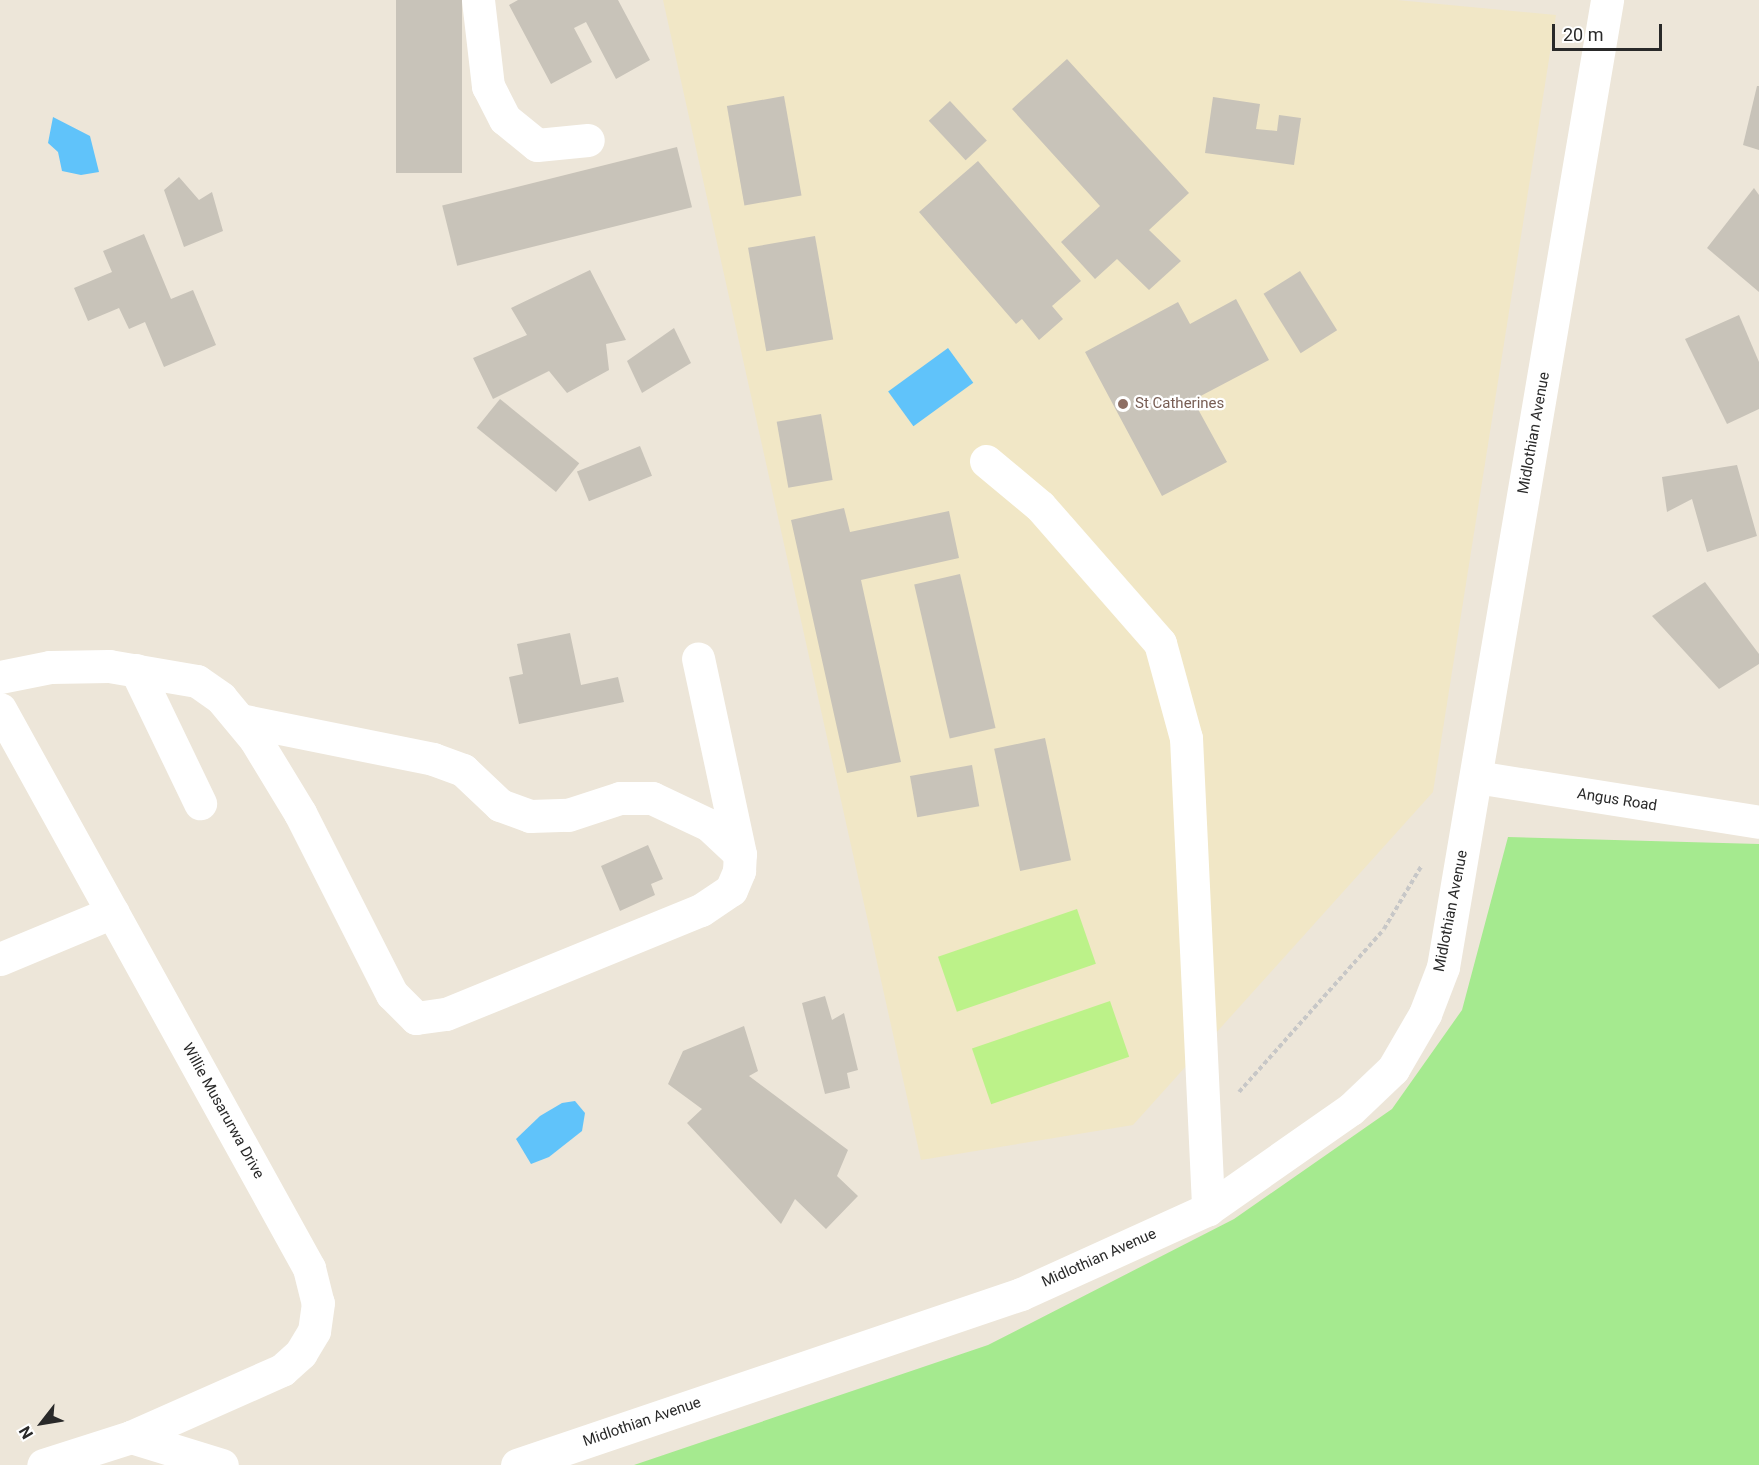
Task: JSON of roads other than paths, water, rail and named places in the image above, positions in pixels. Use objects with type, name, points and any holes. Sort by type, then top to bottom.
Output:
[{"type":"street","points":[[478,0],[488,86],[505,119],[537,145],[588,140]]},
{"type":"street","name":"Midlothian Avenue","points":[[517,1465],[1021,1294],[1208,1209],[1351,1109],[1393,1070],[1425,1014],[1443,967],[1607,0]]},
{"type":"street","points":[[986,461],[1040,506],[1160,643],[1186,738],[1208,1209]]},
{"type":"street","points":[[0,676],[50,667],[109,666],[197,681],[221,698],[240,720],[300,813],[392,994],[406,1013],[416,1018],[446,1014],[720,901],[736,882],[740,854],[698,658]]},
{"type":"street","points":[[136,670],[200,803]]},
{"type":"street","name":"Willie Musarurwa Drive","points":[[0,710],[114,912],[309,1268],[318,1303],[314,1331],[302,1353],[282,1370],[130,1437],[43,1465]]},
{"type":"street","points":[[240,720],[433,759],[462,770],[500,806],[530,816],[568,815],[620,798],[652,798],[709,825],[740,854]]},
{"type":"street","name":"Angus Road","points":[[1476,777],[1759,822]]},
{"type":"street","points":[[0,959],[114,912]]},
{"type":"street","points":[[130,1437],[222,1465]]},
{"type":"water","points":[[53,117],[90,136],[99,172],[81,175],[62,171],[58,152],[48,143]]},
{"type":"water","points":[[948,348],[973,383],[913,426],[888,391]]},
{"type":"water","points":[[575,1101],[585,1113],[582,1131],[549,1157],[531,1164],[516,1139],[540,1116],[562,1103]]},
{"type":"place","name":"St Catherines","points":[[1123,404]]}]
